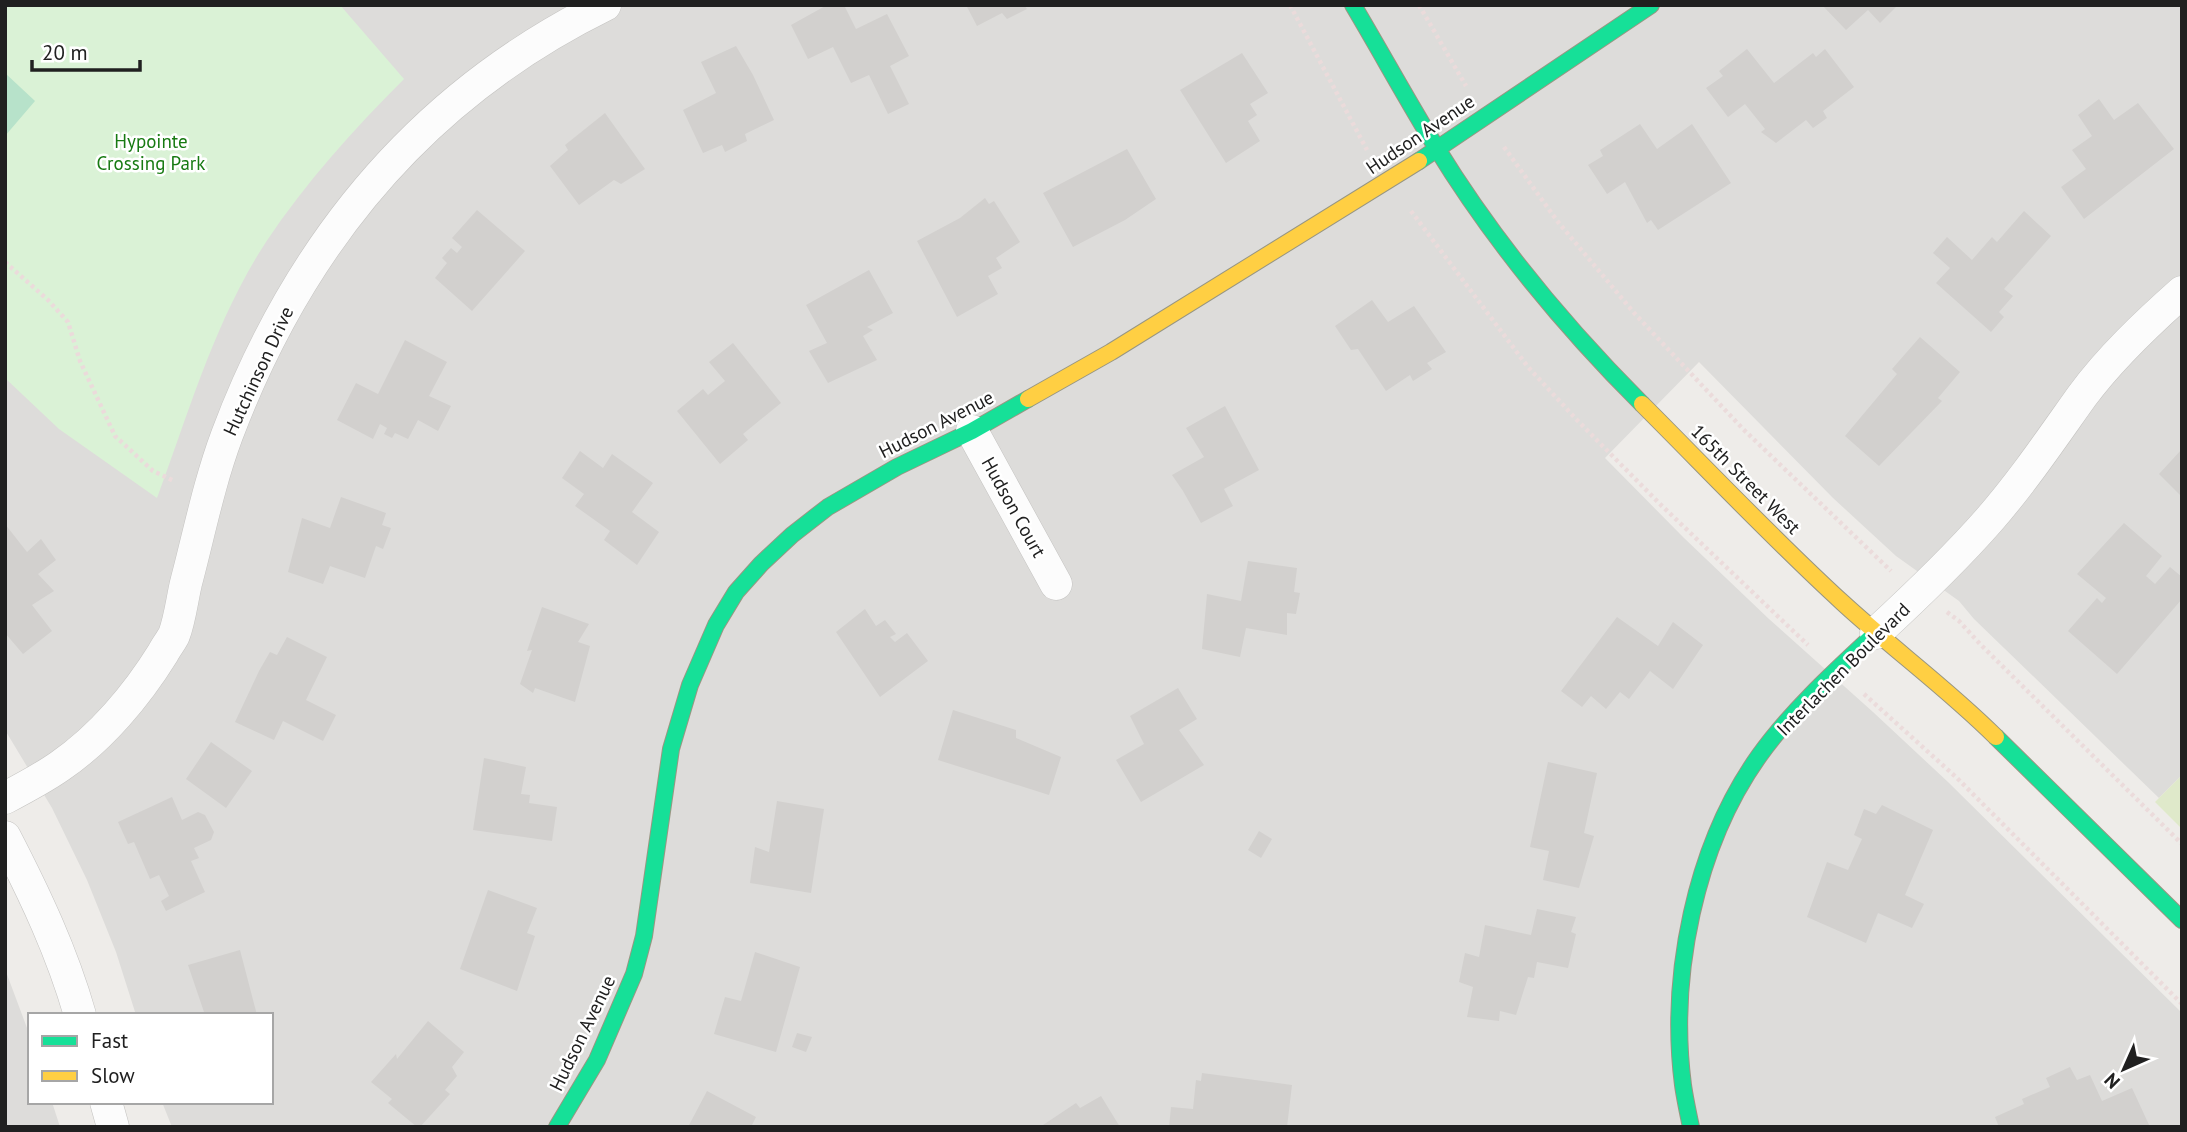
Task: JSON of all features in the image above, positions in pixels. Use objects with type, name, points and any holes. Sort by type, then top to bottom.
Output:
[{"type":"street","name":"Hutchinson Drive","points":[[5,798],[61,766],[80,750],[128,700],[154,667],[174,635],[215,468],[227,433],[275,326],[339,223],[387,166],[419,133],[460,98],[532,47],[571,22],[605,5]]},
{"type":"street","name":"165th Street West","points":[[1353,5],[1437,149],[1496,235],[1579,337],[1817,579],[1876,633],[1976,717],[2182,920]]},
{"type":"street","name":"Hudson Avenue","points":[[557,1127],[597,1060],[634,974],[643,936],[671,749],[690,685],[716,625],[736,592],[761,564],[828,507],[897,467],[972,431],[1111,352],[1390,180],[1651,5]]},
{"type":"street","name":"Interlachen Boulevard","points":[[1691,1127],[1681,1075],[1681,995],[1685,955],[1692,917],[1710,852],[1733,796],[1764,748],[1837,669],[1920,593],[1989,521],[2105,369],[2155,316],[2182,292]]},
{"type":"street","name":"Hudson Court","points":[[972,431],[1056,584]]},
{"type":"street","points":[[5,837],[46,919],[67,970],[79,1013]]},
{"type":"street","points":[[107,1104],[113,1127]]},
{"type":"path","points":[[1419,5],[1483,117],[1558,222],[1635,314],[1753,439],[1886,567],[1959,621],[2182,844]]},
{"type":"path","points":[[5,262],[48,300],[68,322],[80,361],[115,436],[153,471],[174,481]]},
{"type":"path","points":[[1862,692],[1957,778],[2182,1004]]},
{"type":"shaded area","points":[[5,5],[2182,5],[2182,775],[2159,798],[1974,619],[1959,601],[1896,556],[1833,498],[1699,362],[1605,458],[1769,619],[1948,782],[2182,1013],[2182,1127],[172,1127],[163,1104],[273,1104],[273,1013],[135,1013],[116,952],[87,880],[52,808],[5,730]]},
{"type":"shaded area","points":[[5,969],[28,1031],[28,1104],[53,1104],[60,1127],[5,1127]]},
{"type":"green space","name":"Hypointe Crossing Park","points":[[5,5],[340,5],[404,79],[348,137],[314,178],[281,220],[248,272],[204,367],[157,498],[59,429],[5,378]]},
{"type":"green space","points":[[5,73],[35,101],[5,136]]},
{"type":"green space","points":[[2182,775],[2182,829],[2155,802]]},
{"type":"building","points":[[827,5],[844,5],[856,29],[887,14],[909,56],[890,66],[909,104],[888,114],[869,75],[851,83],[833,47],[808,59],[791,25]]},
{"type":"building","points":[[966,5],[1024,5],[1027,9],[1007,19],[1002,13],[977,26]]},
{"type":"building","points":[[1822,5],[1898,5],[1880,23],[1868,10],[1846,30]]},
{"type":"building","points":[[736,46],[774,120],[745,134],[747,141],[725,152],[722,145],[703,153],[683,110],[716,93],[701,62]]},
{"type":"building","points":[[1747,49],[1774,83],[1813,53],[1816,57],[1825,49],[1854,87],[1823,111],[1827,118],[1813,128],[1806,120],[1776,143],[1761,132],[1765,129],[1745,104],[1728,117],[1706,88],[1723,76],[1719,71]]},
{"type":"building","points":[[1242,53],[1268,93],[1250,104],[1257,115],[1248,121],[1260,141],[1226,163],[1180,90]]},
{"type":"building","points":[[2099,99],[2114,120],[2138,103],[2174,149],[2084,219],[2061,187],[2086,169],[2072,150],[2092,136],[2078,115]]},
{"type":"building","points":[[605,113],[645,169],[621,184],[614,180],[579,205],[550,166],[568,150],[565,145]]},
{"type":"building","points":[[1640,124],[1657,149],[1692,124],[1731,183],[1658,230],[1651,220],[1647,223],[1625,182],[1607,194],[1588,165],[1603,156],[1600,150]]},
{"type":"building","points":[[1127,149],[1156,199],[1125,220],[1073,247],[1043,193]]},
{"type":"building","points":[[985,198],[989,204],[994,201],[1020,242],[996,258],[1002,268],[988,276],[998,294],[957,317],[917,241],[960,218]]},
{"type":"building","points":[[477,210],[525,251],[472,311],[435,278],[447,263],[442,258],[451,248],[457,253],[462,247],[452,238]]},
{"type":"building","points":[[2024,211],[2051,236],[2004,289],[2013,296],[1999,312],[2004,317],[1991,332],[1936,283],[1950,268],[1933,253],[1947,237],[1972,260],[1992,237],[1997,242]]},
{"type":"building","points":[[869,270],[893,313],[867,327],[873,330],[863,336],[877,360],[828,383],[809,351],[827,343],[806,305]]},
{"type":"building","points":[[1372,300],[1388,322],[1414,306],[1446,352],[1427,363],[1432,369],[1413,381],[1410,375],[1386,391],[1358,349],[1351,350],[1335,326]]},
{"type":"building","points":[[1920,337],[1960,372],[1938,398],[1942,401],[1879,466],[1845,436],[1897,374],[1892,369]]},
{"type":"building","points":[[405,340],[447,362],[429,396],[451,406],[438,431],[418,420],[408,439],[395,433],[392,438],[384,434],[387,428],[380,424],[373,439],[337,420],[356,383],[378,394]]},
{"type":"building","points":[[733,343],[781,403],[743,434],[748,440],[720,464],[677,411],[703,389],[708,395],[725,381],[709,362]]},
{"type":"building","points":[[1225,406],[1259,470],[1224,489],[1233,506],[1201,523],[1172,475],[1204,457],[1186,428]]},
{"type":"building","points":[[2182,449],[2182,497],[2159,474]]},
{"type":"building","points":[[580,451],[603,468],[612,454],[653,483],[632,512],[659,532],[637,565],[604,540],[610,531],[575,506],[584,494],[562,478]]},
{"type":"building","points":[[341,497],[386,513],[382,525],[391,528],[383,549],[376,546],[365,578],[330,566],[323,584],[288,572],[302,518],[330,528]]},
{"type":"building","points":[[2124,523],[2162,556],[2146,576],[2155,584],[2170,567],[2182,577],[2182,599],[2117,674],[2068,631],[2097,598],[2102,603],[2106,598],[2077,574]]},
{"type":"building","points":[[5,524],[27,552],[41,539],[56,560],[38,574],[54,591],[32,605],[52,631],[23,654],[5,633]]},
{"type":"building","points":[[1248,561],[1297,568],[1294,592],[1300,593],[1296,614],[1287,613],[1287,635],[1246,628],[1240,657],[1202,649],[1207,594],[1241,601]]},
{"type":"building","points":[[542,607],[589,624],[578,642],[590,646],[575,702],[535,688],[533,693],[520,684],[532,650],[527,651]]},
{"type":"building","points":[[865,609],[876,626],[885,620],[896,634],[890,637],[895,642],[907,633],[928,661],[880,697],[836,632]]},
{"type":"building","points":[[1617,617],[1658,646],[1673,622],[1703,645],[1673,689],[1650,671],[1629,699],[1620,692],[1606,709],[1591,696],[1582,707],[1561,691]]},
{"type":"building","points":[[287,637],[327,657],[306,700],[336,715],[323,741],[283,721],[274,740],[235,722],[270,652],[277,655]]},
{"type":"building","points":[[1178,688],[1197,719],[1179,730],[1204,765],[1141,802],[1116,760],[1144,744],[1130,716]]},
{"type":"building","points":[[953,710],[1016,730],[1016,738],[1061,757],[1049,795],[938,760]]},
{"type":"building","points":[[211,742],[252,771],[226,808],[186,779]]},
{"type":"building","points":[[484,758],[526,767],[521,794],[530,795],[529,803],[557,807],[552,841],[473,830]]},
{"type":"building","points":[[1548,762],[1597,773],[1584,833],[1594,836],[1579,888],[1543,880],[1549,851],[1530,847]]},
{"type":"building","points":[[172,797],[182,820],[198,812],[205,815],[214,832],[211,840],[194,848],[199,858],[191,861],[205,892],[166,911],[161,901],[169,896],[159,875],[150,879],[134,842],[128,844],[118,822]]},
{"type":"building","points":[[777,801],[824,809],[811,893],[750,883],[755,847],[769,852]]},
{"type":"building","points":[[1882,805],[1933,830],[1905,895],[1924,904],[1912,928],[1878,913],[1866,943],[1807,917],[1827,862],[1848,870],[1862,839],[1854,835],[1864,809],[1876,814]]},
{"type":"building","points":[[1259,831],[1272,839],[1261,858],[1248,850]]},
{"type":"building","points":[[488,890],[537,908],[527,933],[535,936],[517,991],[460,969]]},
{"type":"building","points":[[1537,909],[1576,917],[1571,932],[1576,934],[1568,968],[1537,962],[1534,978],[1528,977],[1516,1015],[1500,1011],[1499,1021],[1467,1017],[1473,987],[1459,982],[1465,953],[1479,957],[1485,925],[1531,935]]},
{"type":"building","points":[[240,950],[256,1013],[193,1013],[204,1012],[188,965]]},
{"type":"building","points":[[755,952],[800,967],[776,1052],[714,1034],[725,997],[741,1001]]},
{"type":"building","points":[[428,1021],[464,1052],[452,1067],[457,1076],[445,1090],[450,1094],[420,1127],[417,1127],[388,1103],[392,1099],[371,1082],[396,1054],[397,1059]]},
{"type":"building","points":[[797,1033],[812,1037],[806,1052],[792,1047]]},
{"type":"building","points":[[2070,1067],[2077,1080],[2090,1075],[2102,1101],[2132,1088],[2150,1127],[1999,1127],[1995,1117],[2024,1104],[2022,1099],[2050,1087],[2046,1078]]},
{"type":"building","points":[[1202,1073],[1292,1085],[1287,1127],[1169,1127],[1171,1107],[1193,1109],[1196,1080],[1201,1081]]},
{"type":"building","points":[[707,1091],[756,1117],[751,1127],[688,1127]]},
{"type":"building","points":[[1101,1096],[1120,1127],[1040,1127],[1076,1103],[1080,1108]]},
{"type":"traffic: fast","points":[[1353,5],[1436,147],[1481,215],[1558,313],[1642,404]]},
{"type":"traffic: fast","points":[[1419,161],[1651,5]]},
{"type":"traffic: fast","points":[[557,1127],[597,1060],[634,974],[644,936],[671,749],[690,685],[716,625],[736,592],[792,535],[828,507],[897,467],[972,431],[1028,399]]},
{"type":"traffic: fast","points":[[1691,1127],[1683,1085],[1680,1000],[1692,913],[1718,830],[1737,792],[1772,739],[1814,692],[1876,633]]},
{"type":"traffic: fast","points":[[1996,737],[2182,920]]},
{"type":"traffic: slow","points":[[1028,399],[1111,352],[1419,161]]},
{"type":"traffic: slow","points":[[1642,404],[1817,579],[1996,737]]}]
